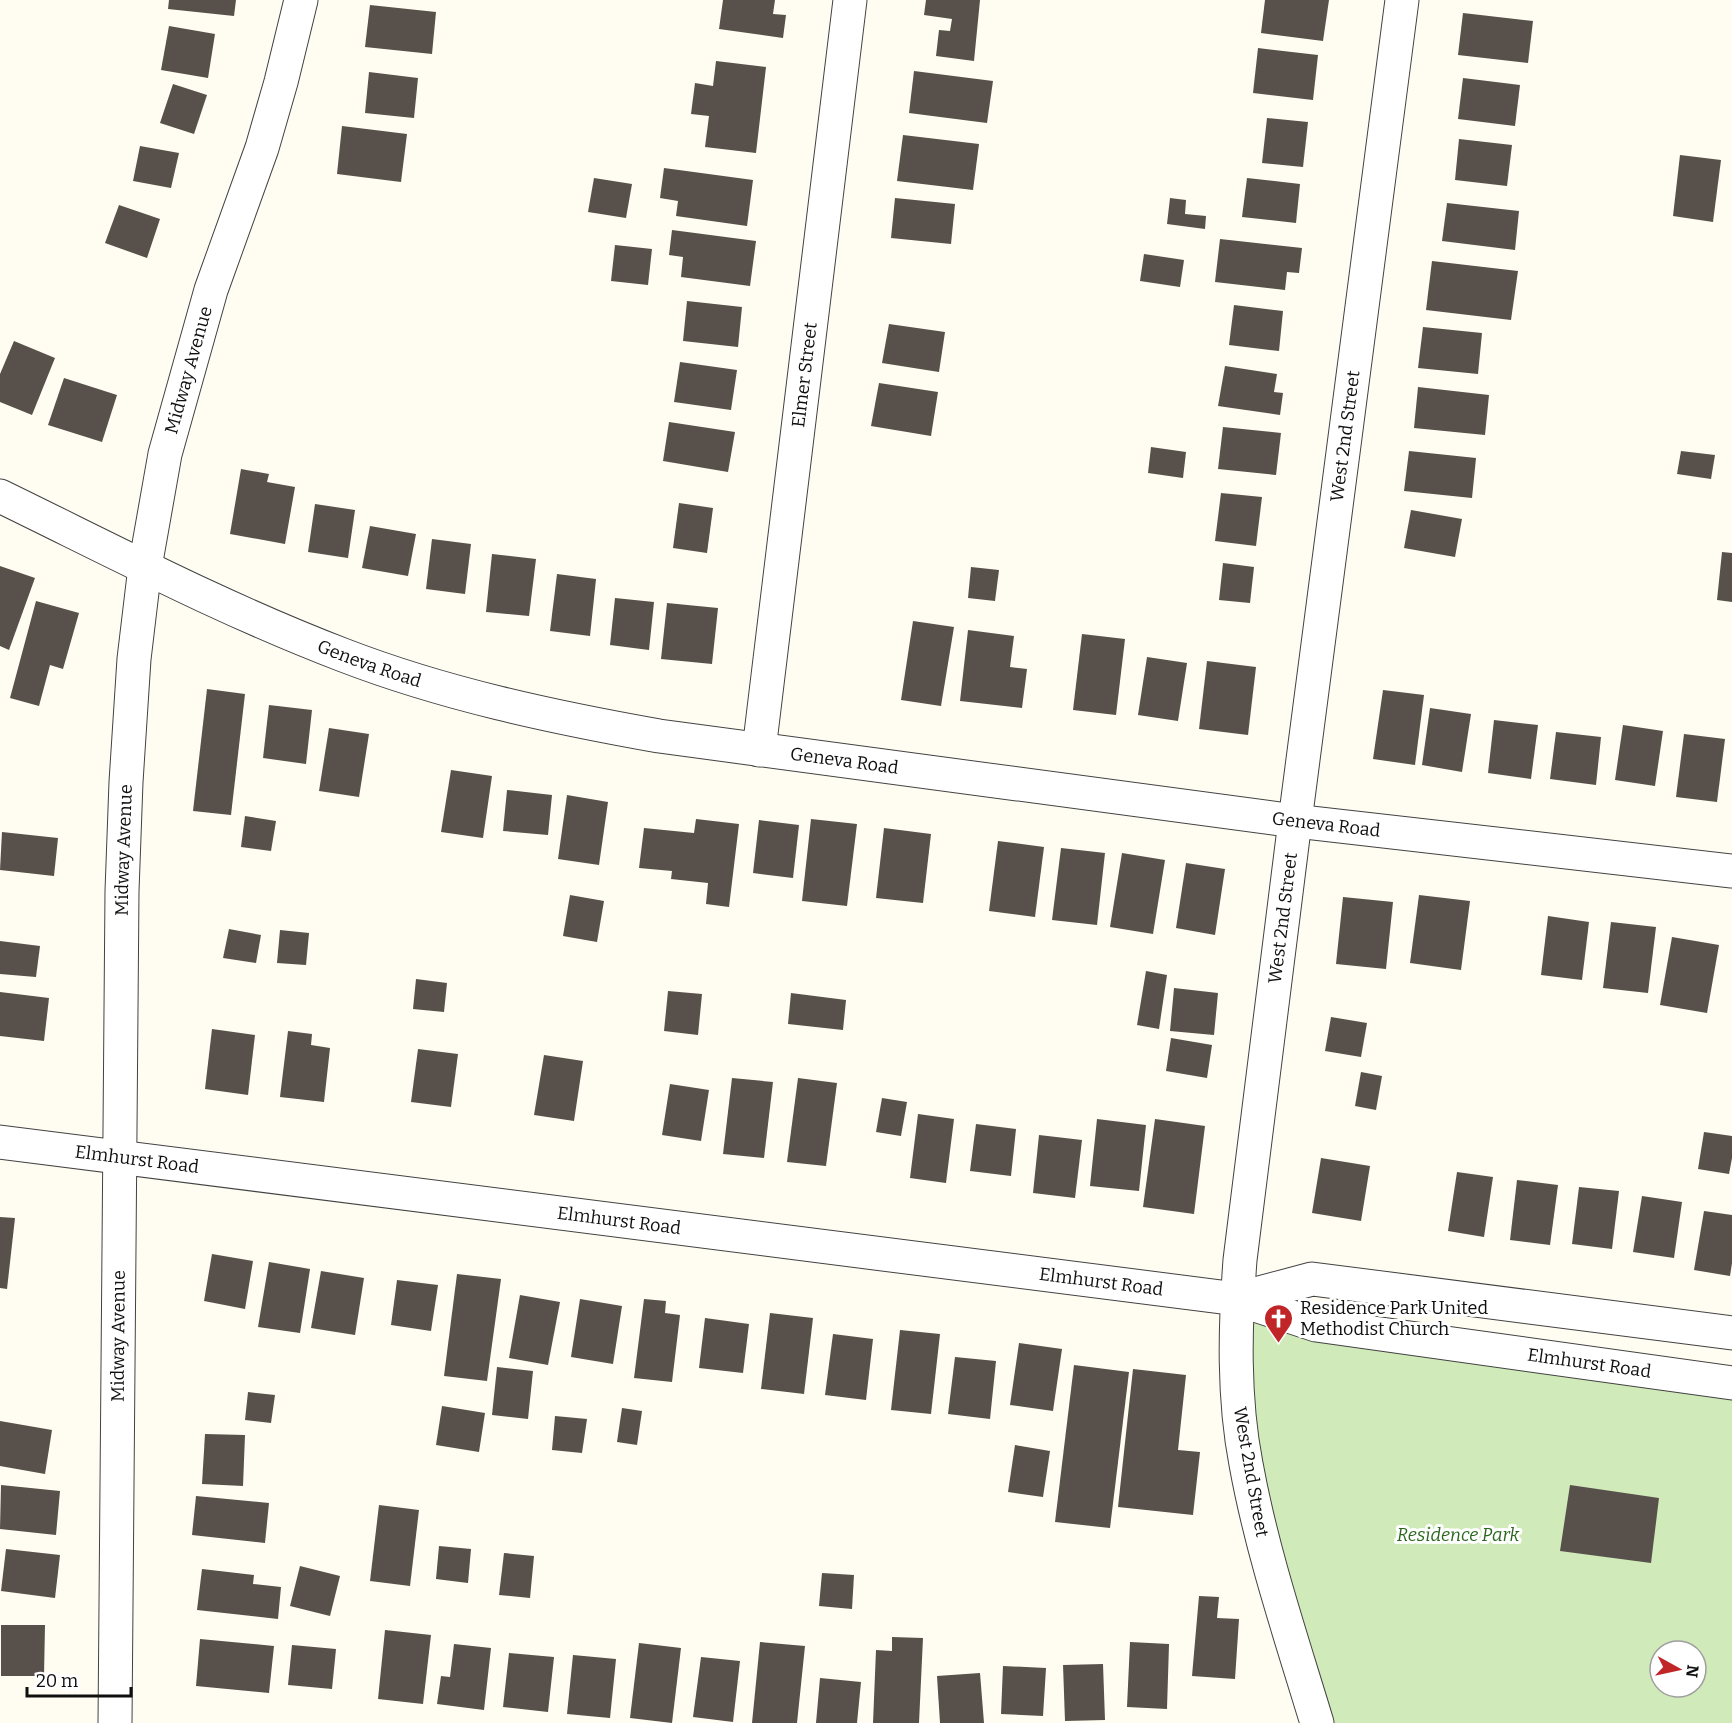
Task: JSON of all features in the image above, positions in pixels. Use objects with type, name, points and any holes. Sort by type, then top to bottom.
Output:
[{"type":"street","name":"Midway Avenue","points":[[115,1723],[122,903],[134,659],[145,567],[168,443],[211,290],[268,126],[301,0]]},
{"type":"street","name":"Elmer Street","points":[[759,750],[850,0]]},
{"type":"street","name":"West 2nd Street","points":[[1317,1723],[1263,1545],[1246,1463],[1239,1414],[1236,1365],[1237,1299],[1295,821],[1402,0]]},
{"type":"street","name":"Geneva Road","points":[[0,496],[209,599],[344,655],[422,681],[578,722],[759,750],[1295,821],[1732,871]]},
{"type":"street","name":"Elmhurst Road","points":[[0,1142],[1237,1299],[1316,1325],[1732,1383]]},
{"type":"street","name":"Elmhurst Road","points":[[1237,1299],[1312,1280],[1732,1333]]},
{"type":"green space","name":"Residence Park","points":[[1237,1299],[1732,1383],[1732,1723],[1317,1723],[1263,1545]]},
{"type":"building","points":[[169,0],[236,0],[234,16],[168,9]]},
{"type":"building","points":[[723,0],[775,0],[773,14],[786,15],[783,38],[719,29]]},
{"type":"building","points":[[926,0],[980,0],[974,61],[936,56],[939,30],[950,31],[952,19],[924,15]]},
{"type":"building","points":[[1265,0],[1329,0],[1323,41],[1261,33]]},
{"type":"building","points":[[370,5],[436,12],[432,54],[365,47]]},
{"type":"building","points":[[1463,13],[1533,21],[1528,63],[1458,55]]},
{"type":"building","points":[[169,26],[215,34],[208,78],[161,70]]},
{"type":"building","points":[[1258,48],[1318,55],[1313,100],[1253,93]]},
{"type":"building","points":[[716,61],[766,67],[756,153],[705,147],[709,116],[691,114],[695,83],[713,86]]},
{"type":"building","points":[[914,71],[993,81],[987,123],[909,113]]},
{"type":"building","points":[[369,72],[418,78],[414,118],[365,113]]},
{"type":"building","points":[[1463,78],[1520,85],[1515,126],[1458,119]]},
{"type":"building","points":[[173,84],[207,95],[194,134],[160,123]]},
{"type":"building","points":[[1267,118],[1308,122],[1303,167],[1262,163]]},
{"type":"building","points":[[342,126],[407,134],[401,182],[337,174]]},
{"type":"building","points":[[903,135],[979,144],[973,190],[897,181]]},
{"type":"building","points":[[1459,139],[1512,145],[1507,186],[1455,180]]},
{"type":"building","points":[[140,146],[179,153],[171,188],[133,181]]},
{"type":"building","points":[[1680,155],[1721,160],[1713,222],[1673,216]]},
{"type":"building","points":[[664,168],[753,180],[747,226],[676,216],[678,201],[660,198]]},
{"type":"building","points":[[594,178],[632,184],[626,218],[588,212]]},
{"type":"building","points":[[1247,178],[1300,184],[1296,223],[1242,217]]},
{"type":"building","points":[[895,198],[955,204],[951,244],[891,238]]},
{"type":"building","points":[[1170,198],[1186,200],[1185,214],[1206,216],[1205,229],[1167,224]]},
{"type":"building","points":[[1447,203],[1519,211],[1515,250],[1442,241]]},
{"type":"building","points":[[119,205],[160,219],[147,258],[105,243]]},
{"type":"building","points":[[672,230],[756,241],[750,286],[681,277],[683,257],[669,255]]},
{"type":"building","points":[[1220,239],[1302,248],[1299,273],[1287,272],[1285,290],[1215,282]]},
{"type":"building","points":[[615,245],[652,249],[648,285],[611,281]]},
{"type":"building","points":[[1144,254],[1184,260],[1180,287],[1140,281]]},
{"type":"building","points":[[1432,261],[1518,271],[1511,320],[1426,310]]},
{"type":"building","points":[[687,301],[742,307],[738,347],[683,341]]},
{"type":"building","points":[[1234,305],[1283,311],[1279,351],[1229,345]]},
{"type":"building","points":[[889,324],[945,332],[939,372],[882,363]]},
{"type":"building","points":[[1423,327],[1482,333],[1478,374],[1418,368]]},
{"type":"building","points":[[14,341],[55,358],[32,415],[0,402],[0,374]]},
{"type":"building","points":[[680,362],[737,370],[731,410],[674,402]]},
{"type":"building","points":[[1225,366],[1277,374],[1274,392],[1283,393],[1280,415],[1218,406]]},
{"type":"building","points":[[64,378],[117,395],[102,442],[48,425]]},
{"type":"building","points":[[879,383],[938,392],[931,436],[871,426]]},
{"type":"building","points":[[1418,387],[1489,395],[1485,435],[1414,428]]},
{"type":"building","points":[[669,422],[735,432],[728,472],[663,461]]},
{"type":"building","points":[[1223,427],[1281,433],[1276,475],[1218,469]]},
{"type":"building","points":[[1151,447],[1186,452],[1183,478],[1148,473]]},
{"type":"building","points":[[1409,451],[1476,458],[1472,498],[1404,491]]},
{"type":"building","points":[[1681,451],[1715,455],[1711,479],[1677,474]]},
{"type":"building","points":[[241,469],[269,474],[267,482],[295,487],[285,544],[230,534]]},
{"type":"building","points":[[1221,493],[1262,497],[1256,546],[1215,541]]},
{"type":"building","points":[[679,503],[713,508],[707,553],[673,548]]},
{"type":"building","points":[[315,504],[355,510],[348,558],[308,552]]},
{"type":"building","points":[[1411,510],[1462,519],[1455,557],[1404,548]]},
{"type":"building","points":[[370,526],[416,534],[408,576],[362,568]]},
{"type":"building","points":[[432,539],[471,544],[465,594],[426,589]]},
{"type":"building","points":[[1722,552],[1732,553],[1732,602],[1717,600]]},
{"type":"building","points":[[492,554],[536,559],[529,616],[486,612]]},
{"type":"building","points":[[1223,563],[1254,567],[1250,603],[1219,600]]},
{"type":"building","points":[[0,566],[35,578],[9,650],[0,646]]},
{"type":"building","points":[[971,567],[999,570],[995,601],[968,598]]},
{"type":"building","points":[[557,574],[596,579],[590,636],[550,631]]},
{"type":"building","points":[[615,598],[654,602],[649,650],[610,645]]},
{"type":"building","points":[[36,601],[79,613],[63,669],[50,665],[39,706],[10,698]]},
{"type":"building","points":[[667,603],[718,608],[712,664],[661,659]]},
{"type":"building","points":[[913,621],[954,627],[941,706],[901,700]]},
{"type":"building","points":[[968,630],[1014,636],[1010,667],[1027,669],[1022,708],[960,701]]},
{"type":"building","points":[[1082,634],[1125,639],[1116,715],[1073,710]]},
{"type":"building","points":[[1147,657],[1187,663],[1178,721],[1138,715]]},
{"type":"building","points":[[1207,661],[1256,667],[1248,735],[1199,729]]},
{"type":"building","points":[[207,689],[245,694],[231,815],[193,811]]},
{"type":"building","points":[[1383,690],[1424,695],[1415,765],[1373,759]]},
{"type":"building","points":[[269,705],[312,710],[306,764],[263,758]]},
{"type":"building","points":[[1430,708],[1471,714],[1462,772],[1422,765]]},
{"type":"building","points":[[1494,720],[1538,725],[1531,779],[1488,773]]},
{"type":"building","points":[[1623,725],[1663,731],[1655,786],[1615,780]]},
{"type":"building","points":[[329,728],[369,734],[359,797],[319,791]]},
{"type":"building","points":[[1556,732],[1601,737],[1596,785],[1550,779]]},
{"type":"building","points":[[1684,734],[1725,739],[1717,802],[1676,797]]},
{"type":"building","points":[[451,770],[492,776],[483,838],[441,832]]},
{"type":"building","points":[[507,790],[552,795],[548,835],[503,831]]},
{"type":"building","points":[[567,795],[608,802],[599,865],[558,859]]},
{"type":"building","points":[[245,816],[276,821],[271,851],[241,847]]},
{"type":"building","points":[[696,819],[739,824],[729,907],[706,904],[708,883],[671,879],[672,871],[639,868],[644,828],[694,833]]},
{"type":"building","points":[[811,819],[857,824],[847,906],[802,901]]},
{"type":"building","points":[[759,820],[799,825],[793,878],[753,873]]},
{"type":"building","points":[[884,828],[931,834],[923,903],[876,898]]},
{"type":"building","points":[[2,832],[58,838],[54,876],[0,870]]},
{"type":"building","points":[[998,841],[1044,847],[1035,917],[989,911]]},
{"type":"building","points":[[1061,848],[1105,853],[1097,925],[1052,920]]},
{"type":"building","points":[[1122,853],[1165,860],[1153,934],[1110,927]]},
{"type":"building","points":[[1186,863],[1225,869],[1215,935],[1176,928]]},
{"type":"building","points":[[570,895],[604,901],[597,942],[563,936]]},
{"type":"building","points":[[1419,895],[1470,901],[1461,970],[1410,963]]},
{"type":"building","points":[[1343,897],[1393,902],[1386,969],[1336,964]]},
{"type":"building","points":[[1548,916],[1589,922],[1582,980],[1541,975]]},
{"type":"building","points":[[1611,922],[1656,927],[1648,993],[1603,988]]},
{"type":"building","points":[[229,929],[261,935],[256,963],[223,958]]},
{"type":"building","points":[[280,930],[309,933],[306,965],[277,963]]},
{"type":"building","points":[[1672,937],[1719,945],[1707,1013],[1660,1005]]},
{"type":"building","points":[[0,941],[40,946],[36,977],[0,974]]},
{"type":"building","points":[[1146,971],[1167,975],[1159,1029],[1137,1025]]},
{"type":"building","points":[[416,979],[447,983],[444,1012],[413,1009]]},
{"type":"building","points":[[1174,988],[1218,993],[1214,1035],[1170,1031]]},
{"type":"building","points":[[668,991],[702,994],[698,1035],[664,1031]]},
{"type":"building","points":[[0,992],[49,998],[44,1041],[0,1036]]},
{"type":"building","points":[[791,993],[846,1000],[843,1030],[788,1024]]},
{"type":"building","points":[[1331,1017],[1367,1023],[1361,1057],[1325,1051]]},
{"type":"building","points":[[212,1029],[255,1035],[248,1095],[205,1089]]},
{"type":"building","points":[[288,1031],[312,1034],[311,1045],[330,1048],[324,1102],[280,1097]]},
{"type":"building","points":[[1171,1038],[1212,1045],[1207,1078],[1166,1071]]},
{"type":"building","points":[[418,1049],[458,1054],[451,1107],[411,1102]]},
{"type":"building","points":[[544,1055],[583,1061],[574,1121],[534,1115]]},
{"type":"building","points":[[1361,1072],[1382,1076],[1376,1110],[1355,1106]]},
{"type":"building","points":[[732,1078],[773,1082],[764,1158],[723,1154]]},
{"type":"building","points":[[798,1078],[837,1083],[826,1166],[787,1162]]},
{"type":"building","points":[[670,1084],[709,1090],[701,1141],[662,1135]]},
{"type":"building","points":[[882,1098],[907,1102],[901,1136],[876,1132]]},
{"type":"building","points":[[918,1114],[954,1119],[946,1183],[910,1178]]},
{"type":"building","points":[[1097,1119],[1146,1125],[1139,1191],[1090,1186]]},
{"type":"building","points":[[1155,1119],[1205,1126],[1194,1214],[1143,1207]]},
{"type":"building","points":[[976,1124],[1016,1129],[1011,1176],[970,1171]]},
{"type":"building","points":[[1704,1132],[1732,1136],[1729,1174],[1698,1169]]},
{"type":"building","points":[[1039,1135],[1082,1140],[1075,1198],[1033,1193]]},
{"type":"building","points":[[1321,1158],[1370,1166],[1361,1221],[1312,1213]]},
{"type":"building","points":[[1457,1172],[1493,1177],[1484,1237],[1448,1231]]},
{"type":"building","points":[[1517,1180],[1558,1185],[1550,1245],[1510,1240]]},
{"type":"building","points":[[1579,1187],[1619,1191],[1612,1249],[1572,1244]]},
{"type":"building","points":[[1642,1196],[1682,1202],[1674,1258],[1633,1252]]},
{"type":"building","points":[[1704,1211],[1732,1215],[1730,1276],[1694,1270]]},
{"type":"building","points":[[0,1217],[15,1218],[7,1289],[0,1288]]},
{"type":"building","points":[[212,1254],[253,1261],[245,1309],[204,1301]]},
{"type":"building","points":[[269,1262],[310,1269],[300,1333],[258,1327]]},
{"type":"building","points":[[321,1271],[364,1278],[355,1335],[311,1328]]},
{"type":"building","points":[[457,1274],[501,1279],[487,1381],[444,1376]]},
{"type":"building","points":[[397,1280],[438,1285],[431,1331],[391,1325]]},
{"type":"building","points":[[520,1295],[560,1302],[548,1365],[509,1358]]},
{"type":"building","points":[[580,1299],[622,1306],[613,1364],[571,1357]]},
{"type":"building","points":[[644,1299],[666,1301],[665,1313],[680,1315],[672,1382],[634,1378]]},
{"type":"building","points":[[770,1313],[813,1318],[804,1394],[761,1389]]},
{"type":"building","points":[[705,1318],[749,1324],[743,1373],[699,1368]]},
{"type":"building","points":[[900,1330],[940,1334],[931,1414],[891,1410]]},
{"type":"building","points":[[833,1334],[873,1339],[866,1400],[825,1395]]},
{"type":"building","points":[[1019,1343],[1062,1349],[1053,1411],[1010,1405]]},
{"type":"building","points":[[955,1357],[996,1361],[990,1419],[948,1414]]},
{"type":"building","points":[[1074,1365],[1129,1372],[1110,1528],[1055,1522]]},
{"type":"building","points":[[497,1367],[533,1371],[528,1419],[492,1415]]},
{"type":"building","points":[[1133,1369],[1186,1375],[1178,1450],[1200,1452],[1193,1515],[1118,1507]]},
{"type":"building","points":[[248,1392],[275,1395],[271,1423],[245,1420]]},
{"type":"building","points":[[442,1406],[485,1413],[479,1452],[436,1445]]},
{"type":"building","points":[[622,1408],[642,1411],[637,1445],[617,1442]]},
{"type":"building","points":[[555,1416],[587,1419],[582,1453],[552,1450]]},
{"type":"building","points":[[0,1421],[52,1430],[45,1474],[0,1466]]},
{"type":"building","points":[[205,1434],[245,1435],[243,1486],[202,1484]]},
{"type":"building","points":[[1015,1445],[1050,1451],[1043,1497],[1008,1492]]},
{"type":"building","points":[[1,1485],[60,1491],[56,1535],[0,1529]]},
{"type":"building","points":[[1570,1485],[1659,1498],[1651,1563],[1560,1551]]},
{"type":"building","points":[[196,1496],[269,1503],[265,1543],[192,1535]]},
{"type":"building","points":[[379,1505],[419,1510],[410,1586],[370,1581]]},
{"type":"building","points":[[439,1546],[471,1549],[468,1583],[436,1579]]},
{"type":"building","points":[[6,1549],[60,1555],[55,1598],[1,1591]]},
{"type":"building","points":[[504,1553],[534,1556],[530,1598],[499,1595]]},
{"type":"building","points":[[300,1566],[340,1576],[330,1616],[290,1606]]},
{"type":"building","points":[[202,1569],[254,1575],[253,1584],[281,1587],[278,1619],[197,1610]]},
{"type":"building","points":[[822,1573],[854,1575],[852,1609],[819,1606]]},
{"type":"building","points":[[1199,1596],[1219,1597],[1217,1618],[1239,1619],[1235,1679],[1192,1676]]},
{"type":"building","points":[[1,1625],[45,1625],[44,1676],[1,1676]]},
{"type":"building","points":[[385,1630],[431,1635],[423,1704],[378,1699]]},
{"type":"building","points":[[892,1637],[923,1638],[919,1723],[873,1723],[876,1650],[892,1651]]},
{"type":"building","points":[[200,1639],[274,1646],[269,1693],[196,1686]]},
{"type":"building","points":[[760,1642],[805,1646],[797,1723],[752,1723]]},
{"type":"building","points":[[1130,1642],[1169,1644],[1167,1709],[1127,1707]]},
{"type":"building","points":[[639,1643],[681,1648],[672,1723],[630,1718]]},
{"type":"building","points":[[454,1644],[491,1648],[484,1710],[437,1704],[441,1676],[450,1677]]},
{"type":"building","points":[[292,1645],[336,1649],[332,1689],[288,1685]]},
{"type":"building","points":[[509,1653],[554,1657],[548,1712],[503,1707]]},
{"type":"building","points":[[573,1655],[616,1659],[610,1718],[567,1714]]},
{"type":"building","points":[[701,1657],[740,1661],[733,1722],[693,1717]]},
{"type":"building","points":[[1103,1664],[1105,1720],[1065,1721],[1063,1665]]},
{"type":"building","points":[[1003,1666],[1046,1668],[1043,1716],[1001,1714]]},
{"type":"building","points":[[980,1673],[984,1723],[940,1723],[937,1676]]},
{"type":"building","points":[[820,1678],[861,1682],[857,1723],[816,1723]]},
{"type":"place","name":"Residence Park United Methodist Church","points":[[1279,1344]]}]
